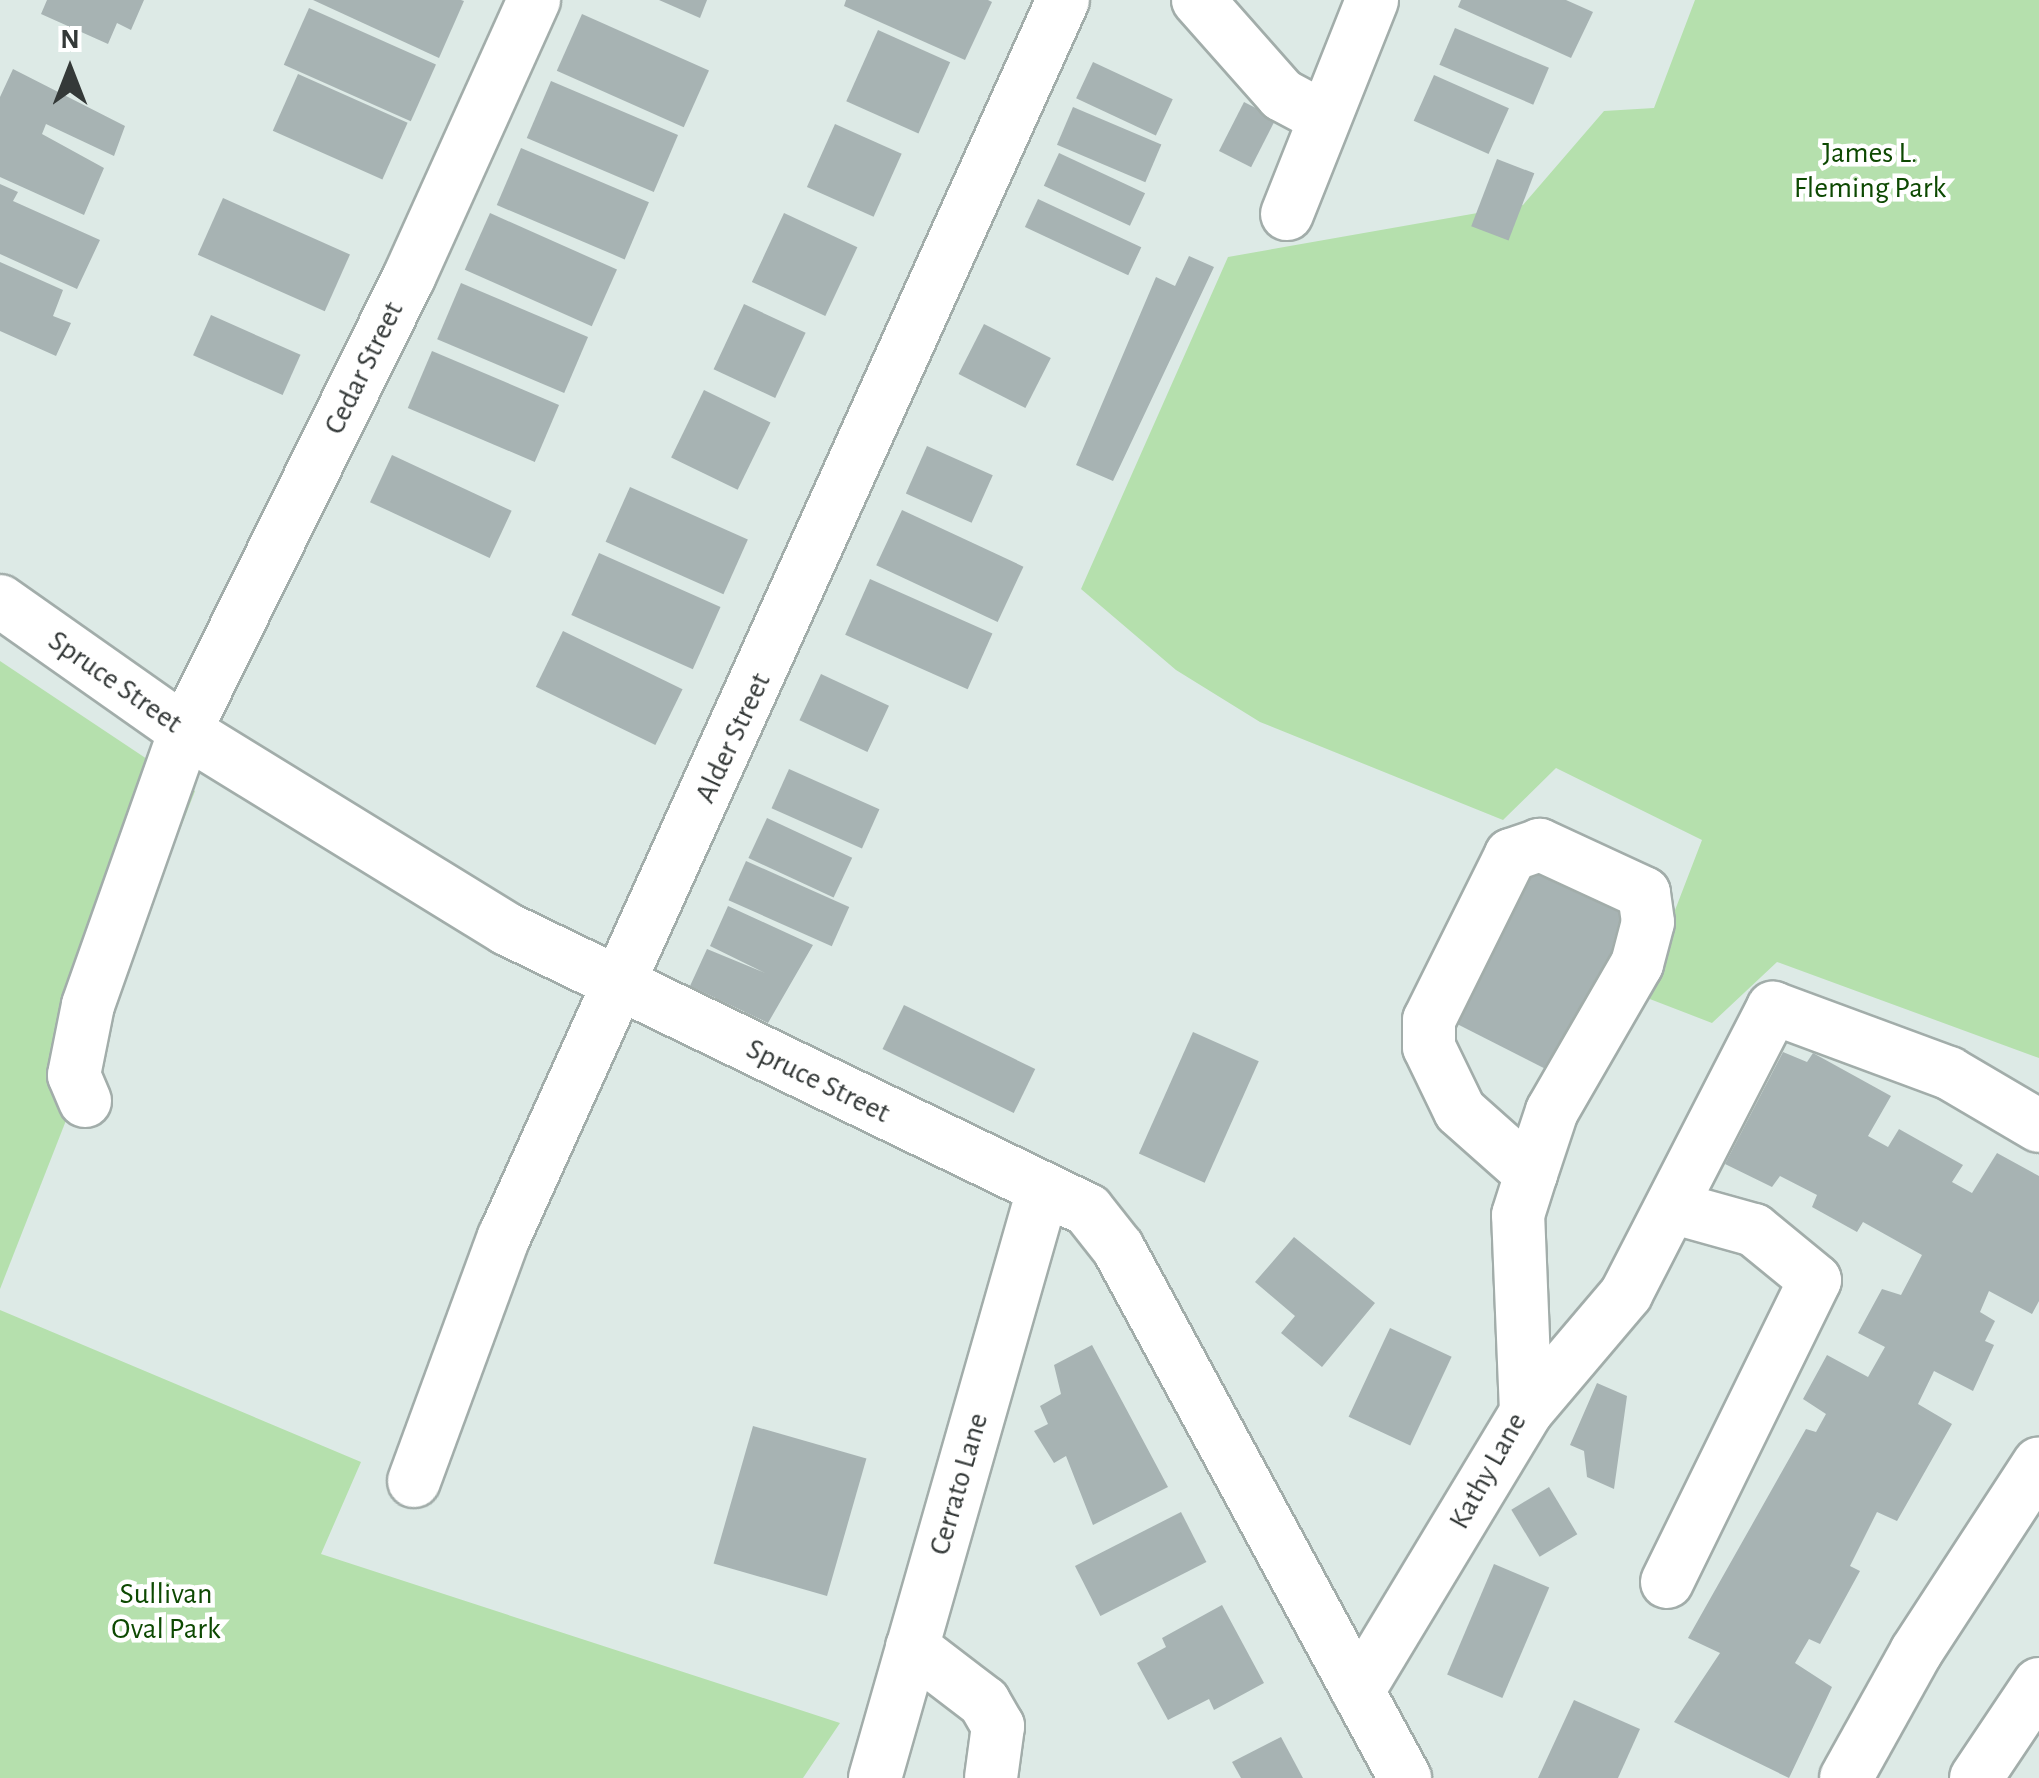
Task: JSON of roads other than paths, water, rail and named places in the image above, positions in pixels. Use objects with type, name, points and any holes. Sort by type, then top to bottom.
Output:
[{"type":"street","name":"Cedar Street","points":[[85,1101],[74,1075],[88,1006],[185,731],[409,276],[534,0]]},
{"type":"street","name":"Alder Street","points":[[414,1480],[504,1236],[1063,0]]},
{"type":"street","points":[[1198,0],[1282,95],[1323,117]]},
{"type":"street","points":[[1287,214],[1372,0]]},
{"type":"street","name":"Spruce Street","points":[[0,601],[185,731],[507,929],[1088,1210],[1118,1248],[1405,1778]]},
{"type":"street","name":"Kathy Lane","points":[[1358,1691],[1526,1412],[1518,1214],[1552,1111],[1637,964],[1648,922],[1644,893],[1540,845],[1511,855],[1429,1020],[1429,1047],[1460,1112],[1531,1174]]},
{"type":"street","points":[[1526,1412],[1626,1294],[1675,1208],[1773,1008],[1948,1073],[2039,1126]]},
{"type":"street","name":"Cerrato Lane","points":[[875,1778],[1044,1190]]},
{"type":"street","points":[[1667,1582],[1815,1280],[1754,1230],[1675,1208]]},
{"type":"street","points":[[1846,1778],[1916,1652],[2039,1464]]},
{"type":"street","points":[[912,1647],[984,1702],[998,1726],[992,1778]]},
{"type":"street","points":[[1976,1778],[2039,1684]]},
{"type":"park label","name":"James L. Fleming Park","points":[[1870,170]]},
{"type":"park label","name":"Sullivan Oval Park","points":[[166,1611]]}]
